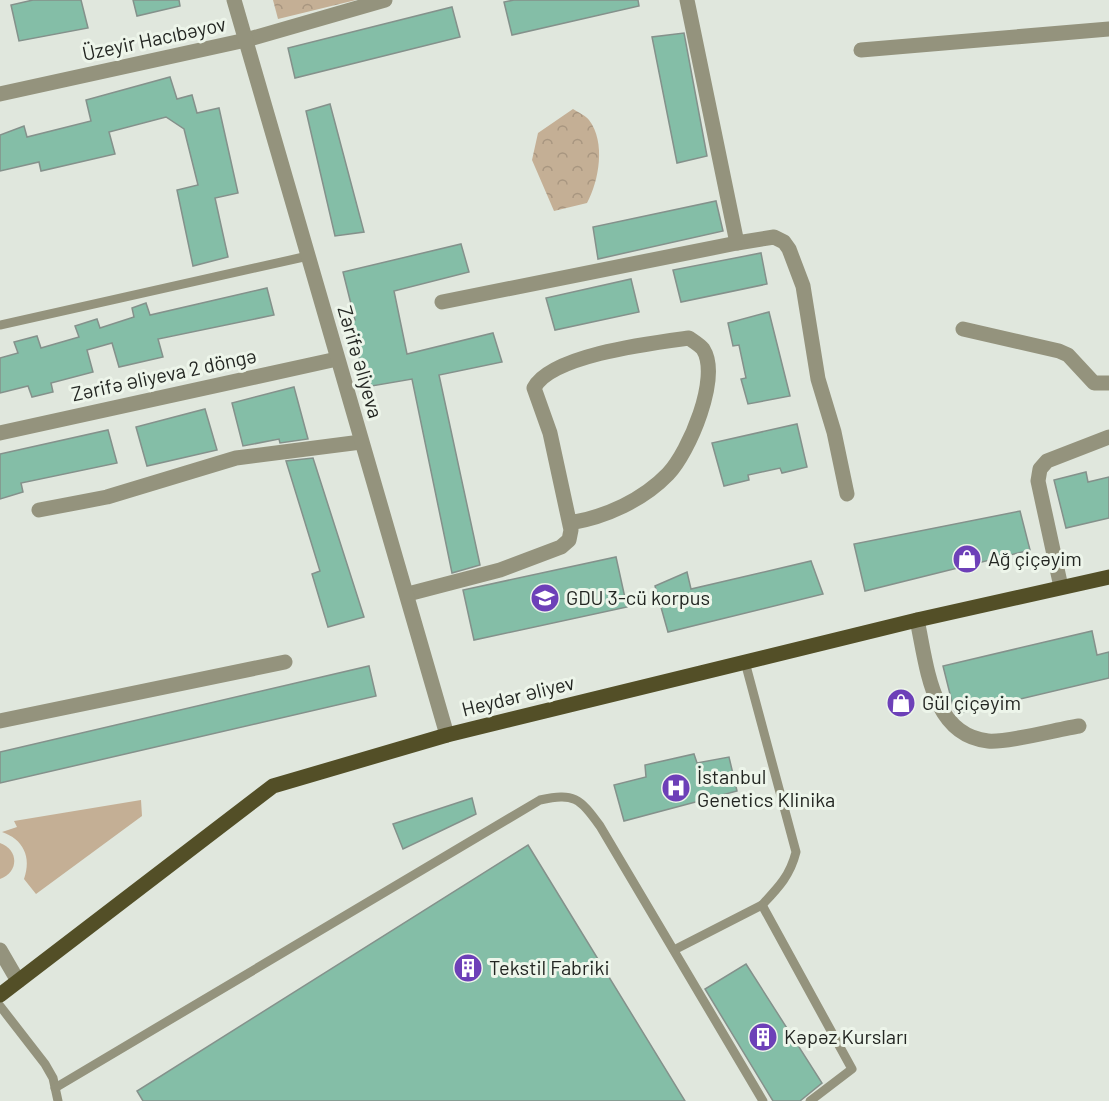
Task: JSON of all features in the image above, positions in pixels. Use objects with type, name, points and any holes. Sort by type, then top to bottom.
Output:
[{"type":"main road","name":"Heydər Əliyev","points":[[0,995],[273,786],[447,735],[916,620],[1109,577]]},
{"type":"street","name":"Zərifə Əliyeva","points":[[234,0],[447,735]]},
{"type":"street","name":"Üzeyir Hacıbəyov","points":[[0,92],[246,40],[385,0]]},
{"type":"street","points":[[687,0],[737,243]]},
{"type":"street","points":[[861,50],[1109,29]]},
{"type":"street","points":[[442,302],[774,237],[784,242],[789,249],[803,286],[818,379],[834,432],[847,494]]},
{"type":"street","points":[[963,328],[1059,351],[1068,355],[1094,382],[1109,383]]},
{"type":"street","points":[[408,594],[500,570],[561,547],[569,540],[570,523],[550,433],[534,388],[538,379],[564,363],[653,342],[689,338],[703,348],[706,359],[707,390],[698,422],[669,473],[650,489],[623,506],[594,519],[570,523]]},
{"type":"street","name":"Zərifə Əliyeva 2 döngə","points":[[0,432],[337,359]]},
{"type":"street","points":[[1061,587],[1038,481],[1041,469],[1047,460],[1109,437]]},
{"type":"street","points":[[39,510],[107,497],[236,458],[361,442]]},
{"type":"street","points":[[916,620],[933,691],[948,722],[966,736],[990,742],[1079,726]]},
{"type":"street","points":[[0,721],[285,662]]},
{"type":"street","points":[[0,950],[18,981]]},
{"type":"lane","points":[[0,325],[308,256]]},
{"type":"lane","points":[[674,950],[762,905],[783,883],[792,869],[796,852],[745,662]]},
{"type":"lane","points":[[55,1088],[540,800],[566,795],[586,806],[763,1101]]},
{"type":"lane","points":[[762,905],[852,1069],[810,1101]]},
{"type":"lane","points":[[0,1006],[45,1064],[58,1101]]},
{"type":"green space","points":[[273,0],[356,0],[278,19]]},
{"type":"green space","points":[[573,109],[588,119],[598,139],[599,162],[595,184],[587,203],[554,211],[532,160],[538,133]]},
{"type":"green space","points":[[141,800],[142,816],[36,894],[24,879],[27,863],[24,850],[15,839],[2,832],[17,827],[14,821]]},
{"type":"green space","points":[[0,843],[11,851],[14,861],[11,871],[0,879]]},
{"type":"building","points":[[33,0],[81,0],[88,28],[19,41],[11,5]]},
{"type":"building","points":[[133,0],[179,0],[180,6],[137,16]]},
{"type":"building","points":[[514,0],[638,0],[639,6],[512,35],[504,2]]},
{"type":"building","points":[[452,7],[460,37],[295,78],[288,48]]},
{"type":"building","points":[[684,33],[707,156],[677,163],[652,37]]},
{"type":"building","points":[[170,77],[177,99],[192,95],[197,113],[219,108],[238,193],[215,198],[228,257],[193,266],[177,190],[198,185],[184,129],[166,117],[109,132],[115,154],[41,171],[39,162],[0,171],[0,135],[24,126],[27,137],[91,121],[86,100]]},
{"type":"building","points":[[330,104],[364,232],[335,236],[306,111]]},
{"type":"building","points":[[716,201],[723,231],[598,259],[593,227]]},
{"type":"building","points":[[461,244],[469,272],[394,291],[407,354],[493,333],[502,362],[439,375],[480,565],[452,573],[412,379],[366,387],[350,320],[355,320],[343,272]]},
{"type":"building","points":[[761,253],[767,284],[681,302],[673,270]]},
{"type":"building","points":[[631,279],[639,312],[555,330],[546,298]]},
{"type":"building","points":[[267,288],[274,315],[158,339],[163,357],[119,367],[112,343],[87,350],[93,372],[51,383],[53,392],[32,397],[28,386],[0,393],[0,358],[18,353],[14,342],[37,336],[41,348],[79,337],[75,326],[97,319],[100,328],[134,317],[132,308],[146,303],[150,315]]},
{"type":"building","points":[[769,312],[790,396],[748,404],[741,379],[746,378],[739,345],[733,346],[728,323]]},
{"type":"building","points":[[294,387],[308,439],[280,443],[279,439],[243,446],[232,403]]},
{"type":"building","points":[[205,409],[217,450],[147,466],[136,427]]},
{"type":"building","points":[[797,424],[807,467],[782,473],[780,468],[748,475],[749,480],[724,486],[712,443]]},
{"type":"building","points":[[108,430],[117,463],[21,483],[23,492],[0,499],[0,454]]},
{"type":"building","points":[[313,458],[364,617],[328,627],[312,574],[320,571],[286,461]]},
{"type":"building","points":[[1086,472],[1088,482],[1109,477],[1109,518],[1066,528],[1054,480]]},
{"type":"building","points":[[1020,511],[1030,550],[865,591],[854,544]]},
{"type":"building","name":"GDU 3-cü korpus","points":[[616,557],[627,607],[474,640],[463,590]]},
{"type":"building","points":[[811,561],[823,594],[668,632],[655,586],[687,572],[691,589]]},
{"type":"building","points":[[1092,631],[1097,655],[1109,652],[1109,678],[957,714],[954,710],[943,666]]},
{"type":"building","points":[[369,666],[376,696],[0,783],[0,752]]},
{"type":"building","name":"İstanbul Genetics Klinika","points":[[694,754],[697,763],[729,757],[737,791],[624,821],[614,785],[646,777],[645,765]]},
{"type":"building","points":[[472,798],[476,814],[403,849],[393,824]]},
{"type":"building","name":"Tekstil Fabriki","points":[[528,845],[685,1101],[143,1101],[137,1091]]},
{"type":"building","name":"Kəpəz Kursları","points":[[746,964],[822,1083],[800,1101],[773,1101],[705,989]]},
{"type":"place","name":"Ağ çiçəyim","points":[[967,559]]},
{"type":"place","name":"GDU 3-cü korpus","points":[[545,598]]},
{"type":"place","name":"Gül çiçəyim","points":[[901,703]]},
{"type":"place","name":"İstanbul Genetics Klinika","points":[[676,788]]},
{"type":"place","name":"Tekstil Fabriki","points":[[468,968]]},
{"type":"place","name":"Kəpəz Kursları","points":[[763,1037]]}]
